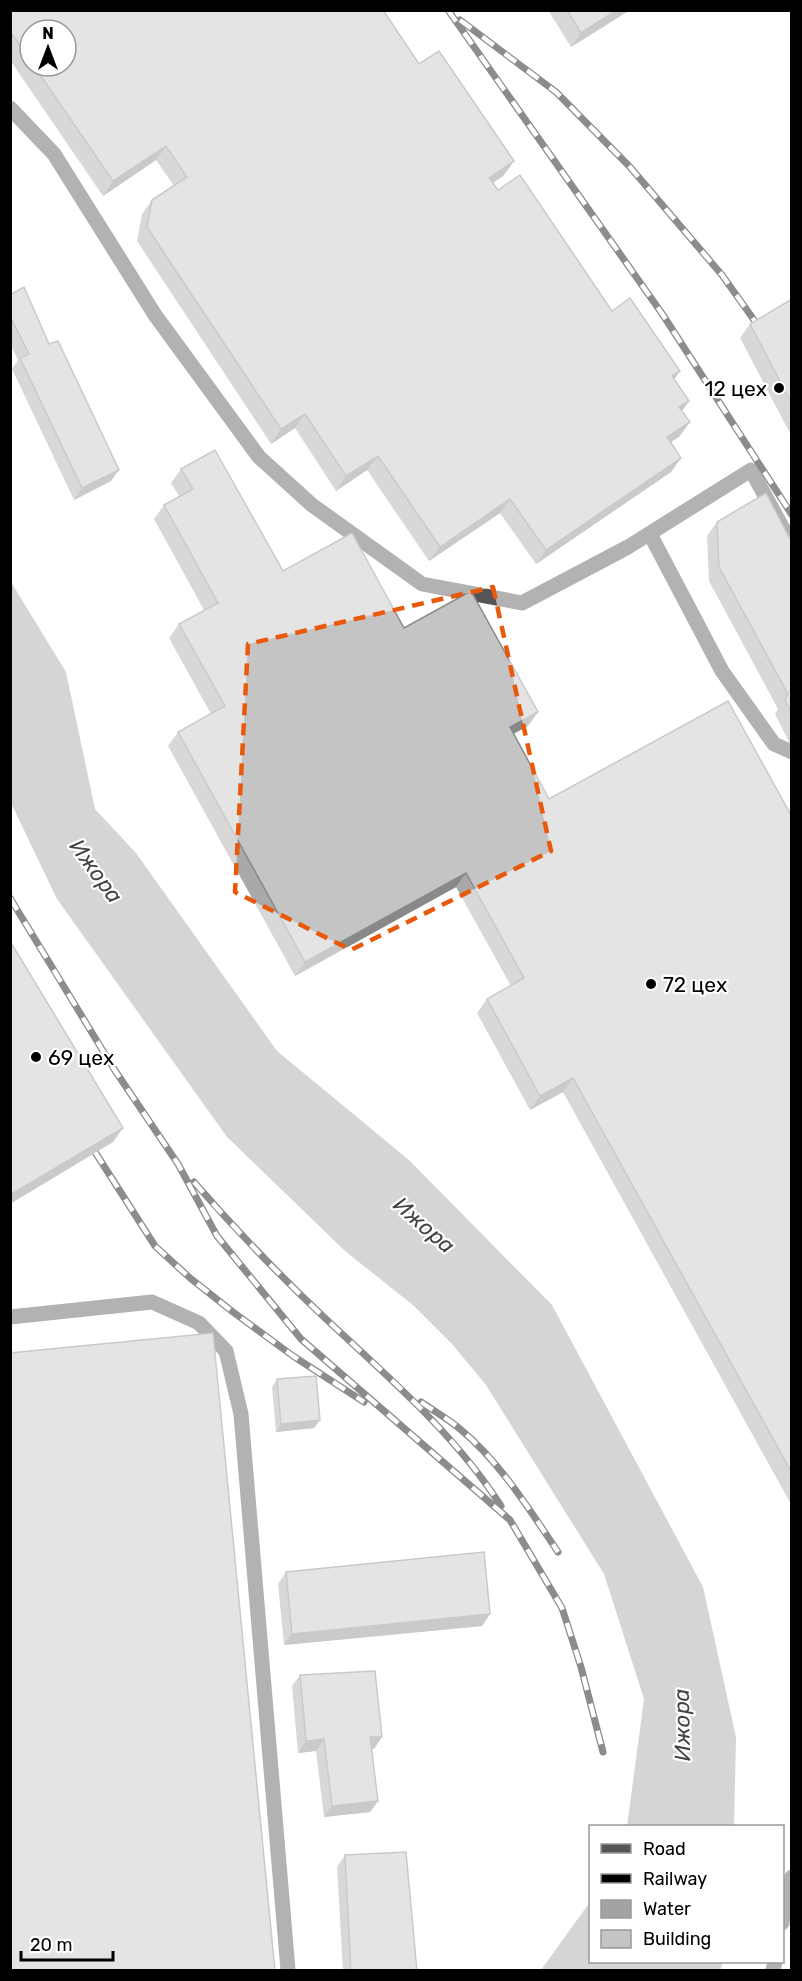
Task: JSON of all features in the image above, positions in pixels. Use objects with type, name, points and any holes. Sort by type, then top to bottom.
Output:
[{"type":"lane","points":[[10,108],[54,154],[155,315],[259,457],[312,505],[422,584],[522,603],[650,534],[751,470],[792,545]]},
{"type":"lane","points":[[650,534],[722,671],[774,744],[792,752]]},
{"type":"lane","points":[[10,1317],[152,1302],[199,1323],[226,1351],[241,1414],[288,1971]]},
{"type":"lane","points":[[784,1918],[792,1877]]},
{"type":"highlighted area","points":[[493,587],[551,851],[351,950],[235,892],[248,644]]},
{"type":"water","name":"Ижора","points":[[11,582],[66,672],[95,809],[136,853],[277,1051],[409,1160],[552,1305],[703,1587],[736,1737],[734,1825],[627,1825],[644,1699],[604,1574],[486,1385],[452,1344],[414,1306],[345,1251],[227,1137],[57,899],[11,803]]},
{"type":"water","points":[[589,1903],[589,1963],[722,1963],[721,1970],[541,1970]]},
{"type":"building","points":[[10,10],[383,10],[419,64],[439,51],[514,161],[489,178],[498,190],[520,175],[612,311],[630,298],[680,371],[672,376],[689,401],[679,407],[690,422],[667,437],[681,458],[546,550],[510,499],[440,547],[378,456],[346,476],[305,414],[281,429],[147,227],[152,200],[187,177],[166,146],[113,181],[42,78],[78,78],[78,18],[18,18],[18,43],[10,31]]},
{"type":"building","points":[[567,10],[617,10],[581,33]]},
{"type":"building","points":[[24,287],[49,344],[58,341],[119,470],[82,488],[20,358],[29,354],[10,316],[10,295]]},
{"type":"building","points":[[792,299],[792,404],[750,324]]},
{"type":"building","name":"72 цех","points":[[215,450],[283,571],[352,533],[404,628],[471,591],[538,712],[510,727],[549,799],[728,701],[792,817],[792,1473],[573,1078],[540,1096],[487,999],[524,978],[466,873],[305,962],[178,732],[225,706],[179,624],[218,603],[164,505],[193,489],[181,469]]},
{"type":"building","points":[[766,493],[792,543],[792,713],[785,700],[788,694],[719,567],[717,522]]},
{"type":"building","name":"69 цех","points":[[10,941],[123,1128],[10,1195]]},
{"type":"building","points":[[213,1333],[275,1971],[10,1971],[10,1353]]},
{"type":"building","points":[[316,1376],[320,1420],[281,1424],[277,1379]]},
{"type":"building","points":[[484,1552],[490,1614],[292,1634],[286,1572]]},
{"type":"building","points":[[375,1671],[382,1737],[370,1737],[378,1801],[332,1806],[324,1739],[306,1741],[300,1675]]},
{"type":"building","points":[[406,1852],[417,1971],[351,1971],[345,1855]]},
{"type":"railway","points":[[448,10],[663,315],[792,515]]},
{"type":"railway","points":[[460,20],[556,92],[630,167],[722,275],[759,327]]},
{"type":"railway","points":[[10,898],[114,1069],[178,1164],[217,1236],[301,1339],[510,1520],[562,1608],[581,1667],[603,1752]]},
{"type":"railway","points":[[95,1152],[155,1246],[190,1278],[233,1312],[293,1356],[364,1402]]},
{"type":"railway","points":[[194,1182],[275,1270],[420,1407],[463,1455],[501,1506]]},
{"type":"railway","points":[[421,1402],[460,1429],[488,1456],[513,1487],[558,1552]]},
{"type":"place","name":"12 цех","points":[[779,388]]},
{"type":"place","name":"72 цех","points":[[651,984]]},
{"type":"place","name":"69 цех","points":[[36,1057]]}]
